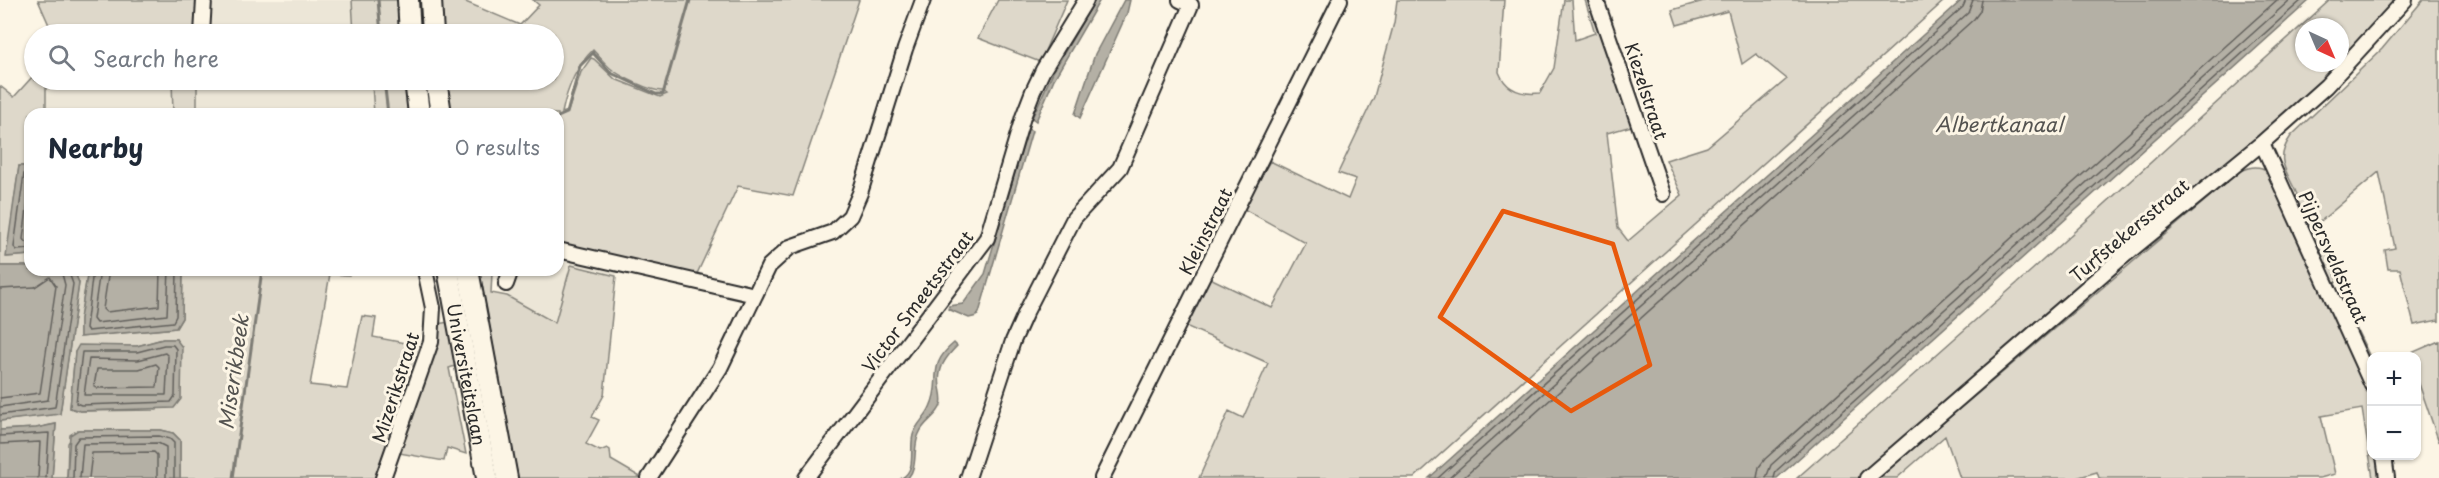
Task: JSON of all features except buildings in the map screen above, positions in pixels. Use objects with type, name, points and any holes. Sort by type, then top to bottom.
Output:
[{"type":"highway","points":[[408,0],[409,24]]},
{"type":"highway","points":[[430,0],[432,24]]},
{"type":"highway","points":[[416,90],[418,108]]},
{"type":"highway","points":[[437,90],[440,108]]},
{"type":"highway","name":"Universiteitslaan","points":[[449,276],[487,478]]},
{"type":"highway","name":"Universiteitslaan","points":[[469,276],[507,478]]},
{"type":"street","points":[[203,24],[204,0]]},
{"type":"street","points":[[649,478],[720,368],[769,267],[790,247],[833,232],[850,216],[860,193],[905,49],[923,0]]},
{"type":"street","name":"Victor Smeetsstraat","points":[[807,478],[987,238],[1033,91],[1042,70],[1086,0]]},
{"type":"street","points":[[968,478],[1022,320],[1074,218],[1120,168],[1191,5],[1180,0]]},
{"type":"street","name":"Kleinstraat","points":[[1102,478],[1340,0]]},
{"type":"street","name":"Kiezelstraat","points":[[1596,0],[1663,194]]},
{"type":"street","name":"Turfstekersstraat","points":[[1867,478],[2120,259],[2262,143],[2326,86],[2404,0]]},
{"type":"street","name":"Pijpersveldstraat","points":[[2262,143],[2367,374]]},
{"type":"street","points":[[564,251],[755,295]]},
{"type":"street","name":"Mizerikstraat","points":[[383,478],[432,342],[433,308],[426,276]]},
{"type":"street","points":[[506,284],[509,276]]},
{"type":"street","points":[[2385,460],[2387,478]]},
{"type":"highlighted area","points":[[1503,211],[1613,244],[1650,365],[1571,411],[1440,317]]},
{"type":"shaded area","points":[[38,0],[376,0],[377,24],[48,24]]},
{"type":"shaded area","points":[[38,0],[198,0],[198,24],[49,24]]},
{"type":"shaded area","points":[[352,0],[400,0],[401,24],[353,24]]},
{"type":"shaded area","points":[[437,0],[461,0],[518,24],[439,24]]},
{"type":"shaded area","points":[[533,0],[859,0],[793,196],[738,186],[695,278],[564,248],[564,112],[568,111],[581,72],[591,58],[615,79],[660,97],[667,94],[663,91],[644,86],[614,71],[593,50],[577,71],[569,87],[563,108],[448,108],[445,90],[564,90],[564,24],[521,24],[539,5]]},
{"type":"shaded area","points":[[998,0],[1067,0],[1040,62],[978,38]]},
{"type":"shaded area","points":[[1397,0],[1504,0],[1499,72],[1506,83],[1515,90],[1540,93],[1554,68],[1564,0],[1572,0],[1575,40],[1595,33],[1585,0],[1592,0],[1635,125],[1607,133],[1618,228],[1628,241],[1682,195],[1666,160],[1707,147],[1787,79],[1756,54],[1742,64],[1728,11],[1677,25],[1672,10],[1707,0],[1945,0],[1414,478],[1199,478],[1229,411],[1243,418],[1268,363],[1181,324],[1206,276],[1272,308],[1306,243],[1242,208],[1270,161],[1348,199],[1356,179],[1338,173],[1374,97],[1394,23]]},
{"type":"shaded area","points":[[2330,0],[2397,0],[2349,52],[2349,18],[2310,18]]},
{"type":"shaded area","points":[[2423,0],[2439,0],[2439,322],[2438,320],[2414,325],[2400,269],[2388,269],[2385,250],[2395,248],[2379,172],[2315,226],[2338,281],[2324,287],[2334,310],[2345,305],[2368,352],[2367,440],[2362,409],[2321,416],[2335,474],[2320,478],[2099,478],[2097,472],[2076,478],[1960,478],[1945,436],[1897,478],[1878,478],[2240,171],[2258,167],[2264,169],[2269,173],[2283,202],[2298,197],[2283,160],[2283,153],[2291,136],[2382,49]]},
{"type":"shaded area","points":[[2295,32],[2295,72],[2331,72],[2316,88],[1861,478],[1797,478],[2032,270]]},
{"type":"shaded area","points":[[0,86],[14,97],[24,86],[24,90],[46,90],[46,108],[24,108],[24,166],[19,166],[7,257],[24,256],[24,266],[0,266]]},
{"type":"shaded area","points":[[41,90],[379,90],[380,108],[42,108]]},
{"type":"shaded area","points":[[172,90],[197,90],[197,108],[173,108]]},
{"type":"shaded area","points":[[372,90],[409,90],[411,108],[374,108]]},
{"type":"shaded area","points":[[564,255],[617,266],[616,276],[571,265],[555,324],[507,296],[514,276],[564,276]]},
{"type":"shaded area","points":[[571,265],[616,276],[604,395],[592,417],[599,420],[586,444],[600,451],[607,448],[610,450],[611,460],[642,478],[518,478],[480,276],[492,276],[491,293],[507,296],[555,323]]},
{"type":"shaded area","points":[[76,276],[87,276],[80,319],[80,337],[176,328],[182,318],[183,276],[330,276],[310,385],[347,389],[362,316],[376,318],[373,337],[426,347],[437,324],[449,322],[477,478],[455,366],[449,368],[466,454],[447,448],[444,461],[394,452],[380,478],[180,478],[180,440],[173,433],[161,430],[78,430],[68,443],[67,478],[52,478],[56,424],[36,428],[0,430],[0,421],[60,413],[79,283]],"holes":[[[163,339],[176,339],[157,410],[80,411],[70,408],[75,352],[137,346]]]},
{"type":"shaded area","points":[[2439,341],[2439,442],[2421,390],[2421,352],[2414,352]]},
{"type":"shaded area","points":[[2370,460],[2390,460],[2392,478],[2373,478]]},
{"type":"water","points":[[1095,0],[1100,0],[1054,79],[1036,121],[1032,118],[1053,72]]},
{"type":"water","points":[[1124,0],[1130,0],[1127,13],[1080,118],[1075,114],[1095,54]]},
{"type":"water","name":"Albertkanaal","points":[[1962,0],[2310,0],[1777,478],[1429,478]]},
{"type":"water","points":[[1028,129],[1032,131],[979,313],[969,318],[948,309],[949,306],[963,304],[985,274]]},
{"type":"water","points":[[19,166],[24,166],[24,256],[6,257]]},
{"type":"water","points":[[0,266],[24,266],[24,276],[76,276],[79,283],[60,414],[0,421]]},
{"type":"water","points":[[87,276],[183,276],[182,318],[176,328],[80,337],[80,319]]},
{"type":"water","points":[[163,339],[176,339],[182,347],[181,399],[174,408],[80,411],[70,408],[75,352],[79,345],[137,346]]},
{"type":"water","points":[[954,343],[957,346],[941,369],[939,381],[941,405],[921,430],[917,439],[913,468],[908,478],[902,478],[907,474],[911,464],[914,431],[928,411],[934,397],[940,359]]},
{"type":"water","points":[[56,424],[52,478],[0,478],[0,430],[36,428]]},
{"type":"water","points":[[78,430],[161,430],[173,433],[180,440],[180,478],[67,478],[70,435]]},
{"type":"waterway","name":"Miserikbeek","points":[[378,0],[380,24]]},
{"type":"waterway","points":[[564,114],[567,113],[580,66],[593,53],[611,73],[656,94],[663,94],[690,0]]},
{"type":"waterway","name":"Miserikbeek","points":[[385,90],[387,108]]},
{"type":"waterway","name":"Miserikbeek","points":[[233,478],[261,276]]}]
